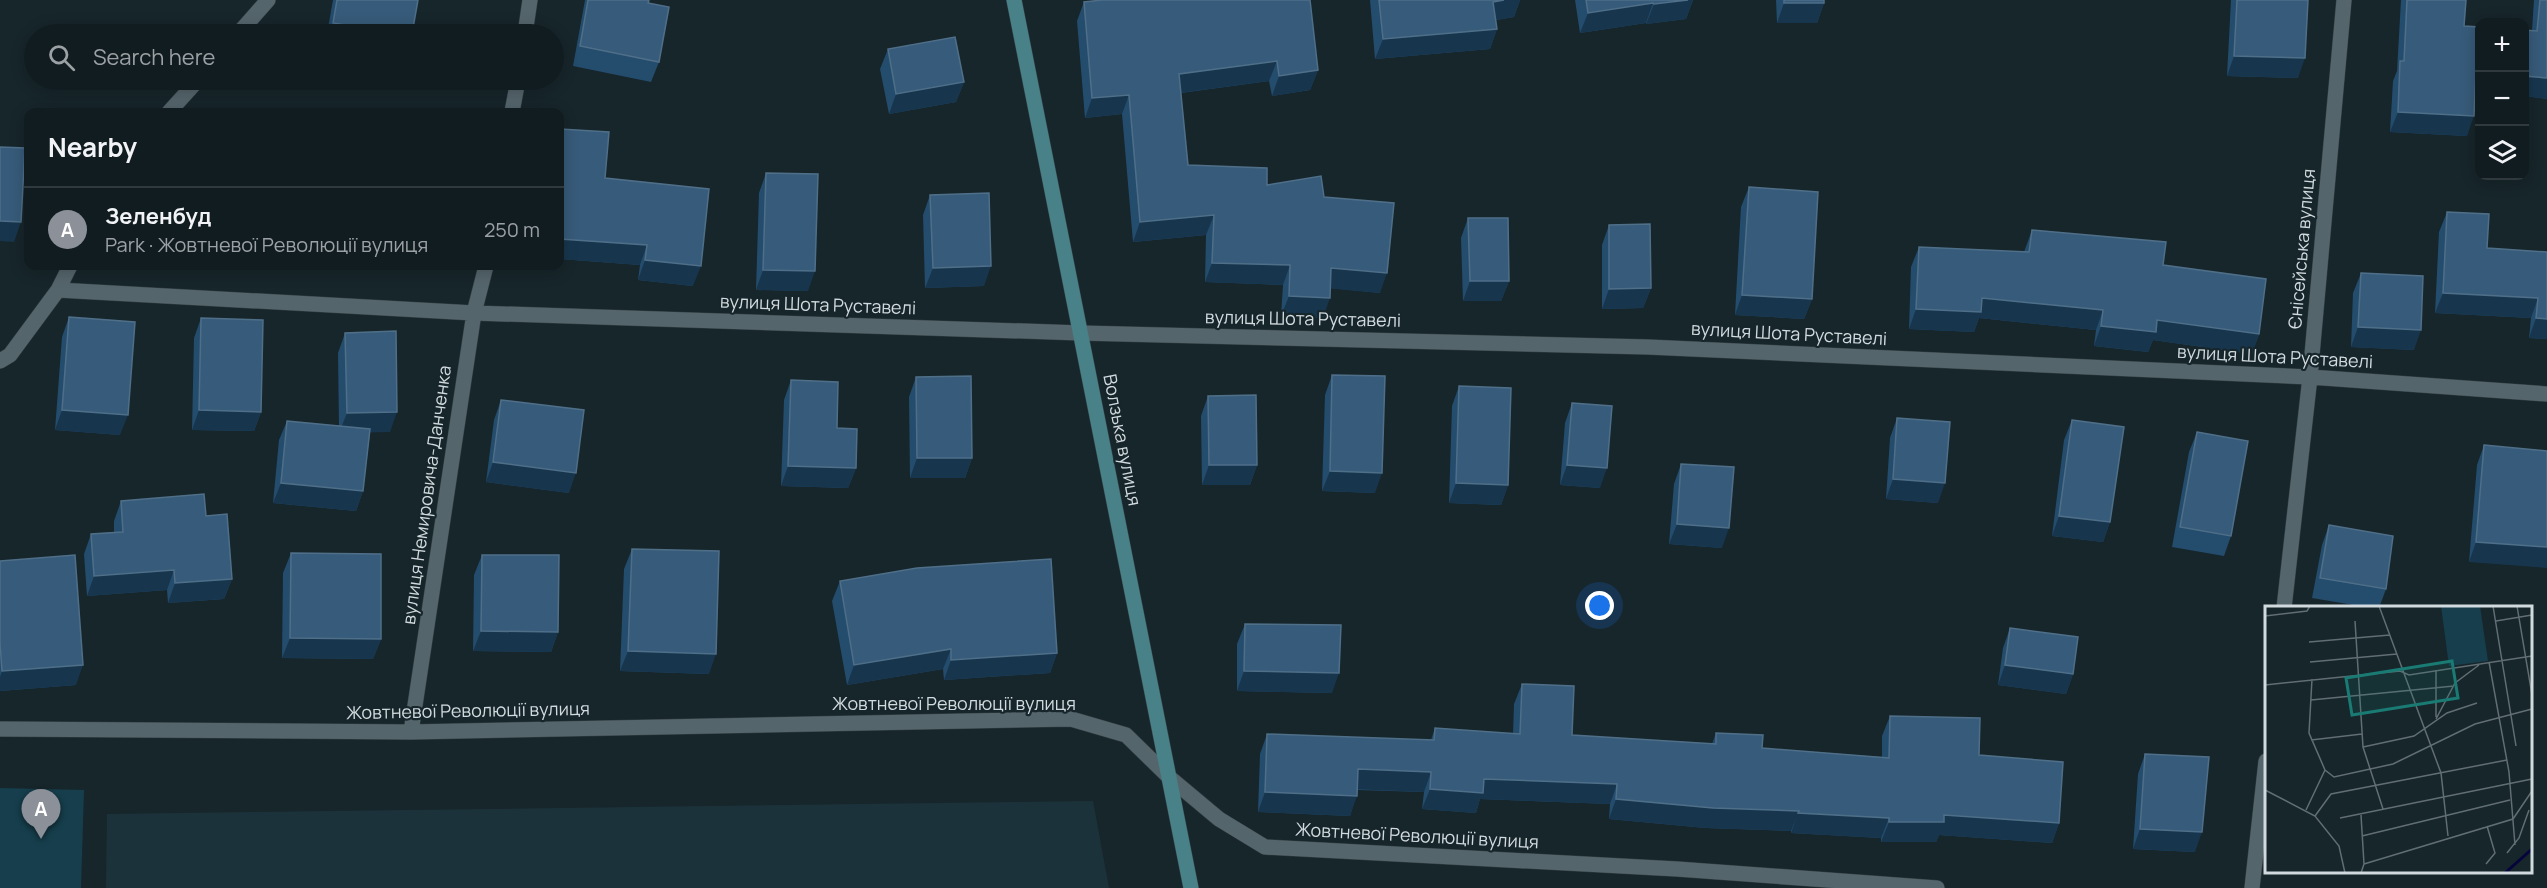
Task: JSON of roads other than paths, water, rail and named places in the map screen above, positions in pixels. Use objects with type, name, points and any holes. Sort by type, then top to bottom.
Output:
[{"type":"street","points":[[247,24],[268,0]]},
{"type":"street","points":[[526,24],[530,0]]},
{"type":"street","name":"Волзька вулиця","points":[[1014,0],[1191,888]]},
{"type":"street","name":"Єнісейська вулиця","points":[[2284,606],[2310,377],[2344,0]]},
{"type":"street","points":[[173,108],[189,90]]},
{"type":"street","points":[[513,108],[516,90]]},
{"type":"street","points":[[0,361],[10,355],[58,290],[68,270]]},
{"type":"street","name":"вулиця Немировича-Данченка","points":[[411,732],[474,313],[485,270]]},
{"type":"street","name":"вулиця Шота Руставелі","points":[[58,290],[474,313],[1081,333],[1648,347],[2310,377],[2547,394]]},
{"type":"street","name":"Жовтневої Революції вулиця","points":[[0,729],[411,732],[1071,719],[1126,735],[1170,778],[1219,819],[1265,847],[1677,869],[1937,888]]},
{"type":"street","points":[[2252,888],[2265,770]]},
{"type":"place","name":"Зеленбуд","points":[[41,839]]}]
